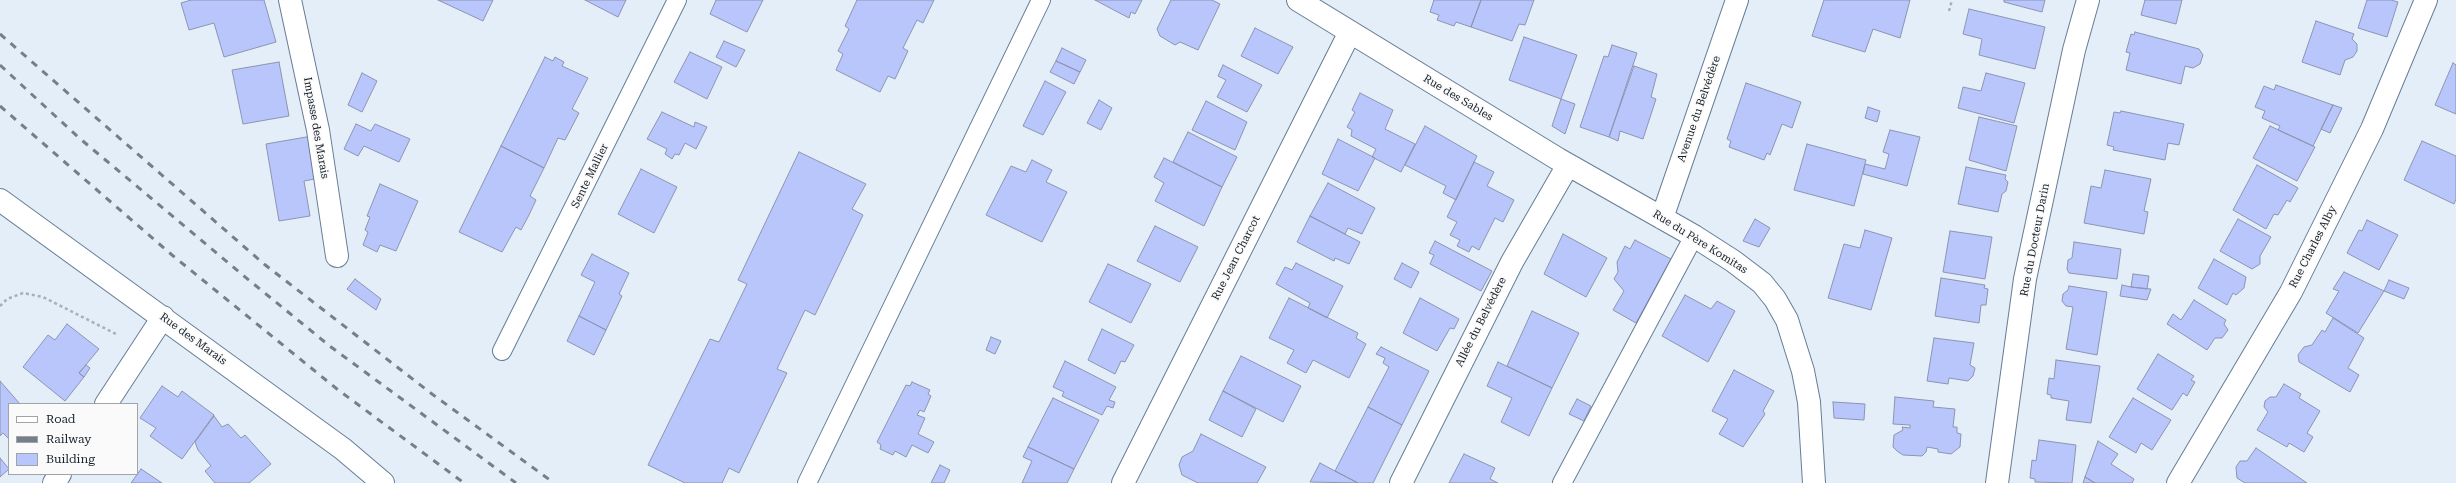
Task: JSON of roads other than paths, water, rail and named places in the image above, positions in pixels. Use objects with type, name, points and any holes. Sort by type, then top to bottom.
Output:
[{"type":"street","name":"Impasse des Marais","points":[[290,0],[318,130],[337,256]]},
{"type":"street","name":"Avenue du Belvédère","points":[[1662,218],[1736,0]]},
{"type":"street","name":"Rue du Docteur Darin","points":[[1997,483],[2026,279],[2074,50],[2088,0]]},
{"type":"street","name":"Rue Charles Alby","points":[[2178,483],[2291,292],[2372,129],[2426,0]]},
{"type":"street","name":"Rue des Sables","points":[[1302,1],[1568,165],[1621,194]]},
{"type":"street","name":"Rue Jean Charcot","points":[[1122,483],[1350,32]]},
{"type":"street","name":"Allée du Belvédère","points":[[1401,483],[1512,262],[1568,165]]},
{"type":"street","name":"Rue du Père Komitas","points":[[1621,194],[1694,236],[1733,261],[1762,283],[1775,299],[1787,320],[1803,371],[1809,402],[1814,483]]},
{"type":"street","name":"Rue des Marais","points":[[0,200],[343,449],[383,483]]},
{"type":"street","points":[[107,403],[163,317]]},
{"type":"lane","name":"Sente Mallier","points":[[502,351],[677,0]]},
{"type":"lane","points":[[807,483],[1041,0]]},
{"type":"lane","points":[[1562,483],[1694,236]]},
{"type":"railway","points":[[0,34],[264,264],[432,394],[554,483]]},
{"type":"railway","points":[[0,65],[78,137],[331,347],[516,483]]},
{"type":"railway","points":[[0,106],[172,255],[337,389],[464,483]]}]
